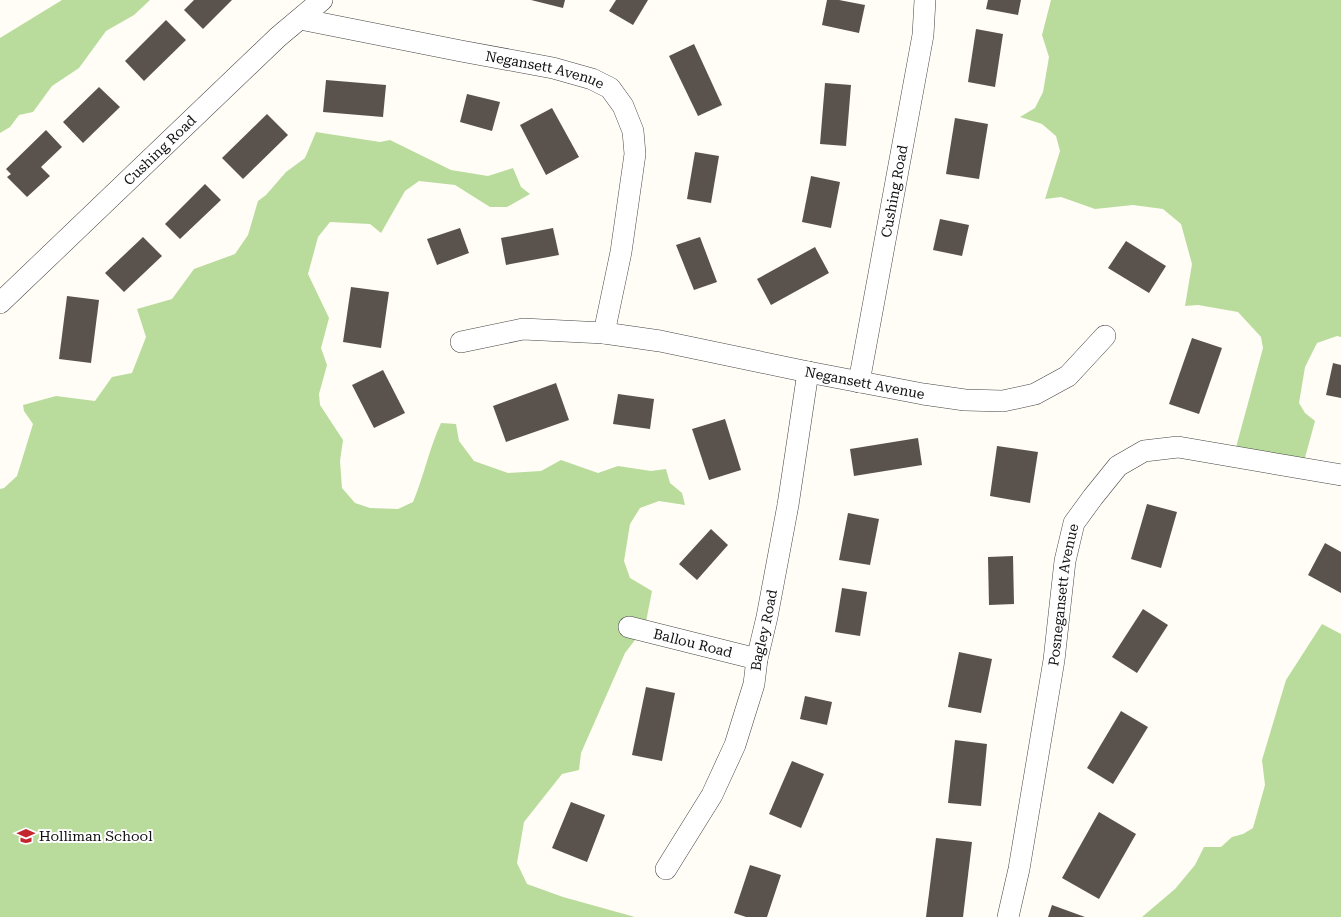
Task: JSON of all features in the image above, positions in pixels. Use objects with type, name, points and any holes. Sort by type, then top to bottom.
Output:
[{"type":"street","name":"Cushing Road","points":[[0,303],[278,37],[322,0]]},
{"type":"street","name":"Cushing Road","points":[[859,382],[924,35],[925,0]]},
{"type":"street","name":"Negansett Avenue","points":[[300,19],[553,68],[592,79],[610,88],[623,106],[633,131],[635,154],[621,252],[604,333]]},
{"type":"street","name":"Negansett Avenue","points":[[461,342],[523,329],[604,333],[660,341],[859,382],[965,400],[1003,401],[1035,394],[1068,376],[1105,336]]},
{"type":"street","name":"Bagley Road","points":[[666,869],[712,795],[735,745],[754,684],[757,659],[767,617],[788,505],[808,372]]},
{"type":"street","name":"Posnegansett Avenue","points":[[1008,917],[1018,869],[1054,660],[1065,561],[1074,523],[1118,466],[1144,451],[1178,447],[1341,475]]},
{"type":"street","name":"Ballou Road","points":[[629,627],[757,659]]},
{"type":"green space","points":[[62,0],[150,0],[134,15],[106,31],[79,68],[52,86],[33,112],[19,115],[10,127],[0,133],[0,38]]},
{"type":"green space","points":[[1051,0],[1341,0],[1341,337],[1337,336],[1317,343],[1305,367],[1299,403],[1305,413],[1315,421],[1303,465],[1235,451],[1263,348],[1261,337],[1238,312],[1198,305],[1185,306],[1192,264],[1181,224],[1163,209],[1133,205],[1095,209],[1061,197],[1045,199],[1060,151],[1056,136],[1042,124],[1020,117],[1035,108],[1043,92],[1049,57],[1042,35]]},
{"type":"green space","points":[[316,132],[380,142],[390,140],[451,170],[488,176],[513,168],[521,187],[530,194],[507,207],[490,207],[455,185],[419,181],[405,191],[381,233],[370,224],[330,222],[318,237],[308,274],[329,318],[321,348],[327,365],[319,394],[320,405],[343,440],[340,461],[342,488],[355,503],[370,508],[398,509],[413,502],[441,423],[456,424],[459,441],[474,461],[508,473],[541,471],[561,460],[598,473],[618,466],[651,471],[666,469],[670,483],[682,493],[685,505],[659,501],[640,508],[630,524],[624,561],[630,578],[652,591],[645,627],[625,653],[581,753],[579,770],[562,774],[524,822],[517,863],[527,884],[563,897],[635,917],[0,917],[0,489],[4,488],[17,476],[33,424],[24,411],[23,405],[56,396],[95,401],[112,377],[132,373],[146,337],[137,309],[172,299],[194,269],[235,254],[248,235],[258,201],[266,195],[286,172],[305,158]]},
{"type":"green space","points":[[1322,624],[1341,634],[1341,917],[1142,917],[1175,889],[1195,865],[1204,847],[1221,847],[1232,837],[1243,834],[1253,828],[1265,785],[1262,760],[1286,680]]},
{"type":"building","points":[[194,0],[232,0],[203,29],[184,10]]},
{"type":"building","points":[[531,0],[565,0],[563,8]]},
{"type":"building","points":[[616,0],[648,0],[633,25],[609,11]]},
{"type":"building","points":[[827,0],[839,0],[865,5],[859,33],[822,25]]},
{"type":"building","points":[[988,0],[1021,0],[1018,15],[986,9]]},
{"type":"building","points":[[166,20],[186,40],[144,81],[125,61]]},
{"type":"building","points":[[976,29],[1003,34],[995,87],[968,82]]},
{"type":"building","points":[[694,44],[722,105],[698,116],[669,56]]},
{"type":"building","points":[[326,80],[386,85],[383,117],[323,112]]},
{"type":"building","points":[[825,83],[851,85],[846,146],[820,144]]},
{"type":"building","points":[[99,87],[120,107],[83,143],[63,122]]},
{"type":"building","points":[[467,94],[500,102],[492,131],[460,122]]},
{"type":"building","points":[[552,108],[579,157],[546,175],[520,125]]},
{"type":"building","points":[[267,114],[288,135],[243,179],[222,158]]},
{"type":"building","points":[[955,118],[988,124],[979,179],[946,174]]},
{"type":"building","points":[[46,130],[62,147],[41,167],[50,176],[27,197],[7,177],[11,174],[6,169]]},
{"type":"building","points":[[695,152],[719,156],[711,203],[687,199]]},
{"type":"building","points":[[811,176],[840,182],[831,228],[802,222]]},
{"type":"building","points":[[205,184],[221,200],[180,239],[165,224]]},
{"type":"building","points":[[940,219],[969,225],[962,256],[933,250]]},
{"type":"building","points":[[460,228],[469,253],[437,265],[427,239]]},
{"type":"building","points":[[553,228],[559,255],[506,265],[501,238]]},
{"type":"building","points":[[143,237],[162,256],[124,292],[105,273]]},
{"type":"building","points":[[700,237],[717,282],[694,290],[676,245]]},
{"type":"building","points":[[1126,241],[1166,266],[1149,293],[1108,268]]},
{"type":"building","points":[[815,247],[829,273],[771,305],[757,279]]},
{"type":"building","points":[[351,287],[389,292],[381,348],[343,342]]},
{"type":"building","points":[[67,296],[99,300],[91,363],[59,359]]},
{"type":"building","points":[[1192,338],[1222,348],[1199,414],[1169,404]]},
{"type":"building","points":[[1333,363],[1341,365],[1341,398],[1326,395]]},
{"type":"building","points":[[383,370],[405,413],[374,428],[352,385]]},
{"type":"building","points":[[556,383],[569,420],[506,442],[493,406]]},
{"type":"building","points":[[618,394],[654,399],[650,429],[613,424]]},
{"type":"building","points":[[725,419],[741,470],[709,480],[692,429]]},
{"type":"building","points":[[918,438],[922,465],[854,476],[850,449]]},
{"type":"building","points":[[997,446],[1038,452],[1030,503],[990,496]]},
{"type":"building","points":[[1147,504],[1177,512],[1161,568],[1131,559]]},
{"type":"building","points":[[848,513],[879,519],[870,565],[839,560]]},
{"type":"building","points":[[711,529],[728,545],[697,580],[679,564]]},
{"type":"building","points":[[1325,543],[1341,552],[1341,593],[1308,575]]},
{"type":"building","points":[[1013,556],[1014,604],[989,605],[988,557]]},
{"type":"building","points":[[842,588],[867,592],[860,636],[835,632]]},
{"type":"building","points":[[1143,609],[1168,625],[1137,673],[1112,657]]},
{"type":"building","points":[[959,652],[992,659],[981,713],[948,707]]},
{"type":"building","points":[[646,687],[675,693],[662,761],[632,755]]},
{"type":"building","points":[[805,696],[832,702],[827,725],[800,719]]},
{"type":"building","points":[[1121,711],[1148,727],[1113,784],[1087,768]]},
{"type":"building","points":[[955,740],[987,744],[981,806],[948,803]]},
{"type":"building","points":[[792,761],[824,774],[801,828],[769,814]]},
{"type":"building","points":[[571,802],[605,815],[587,862],[552,848]]},
{"type":"building","points":[[1099,812],[1136,834],[1099,899],[1062,878]]},
{"type":"building","points":[[936,838],[972,842],[963,917],[926,917]]},
{"type":"building","points":[[750,865],[781,875],[767,917],[746,917],[734,913]]},
{"type":"building","points":[[1052,905],[1085,917],[1048,917]]},
{"type":"place","name":"Holliman School","points":[[26,836]]}]
